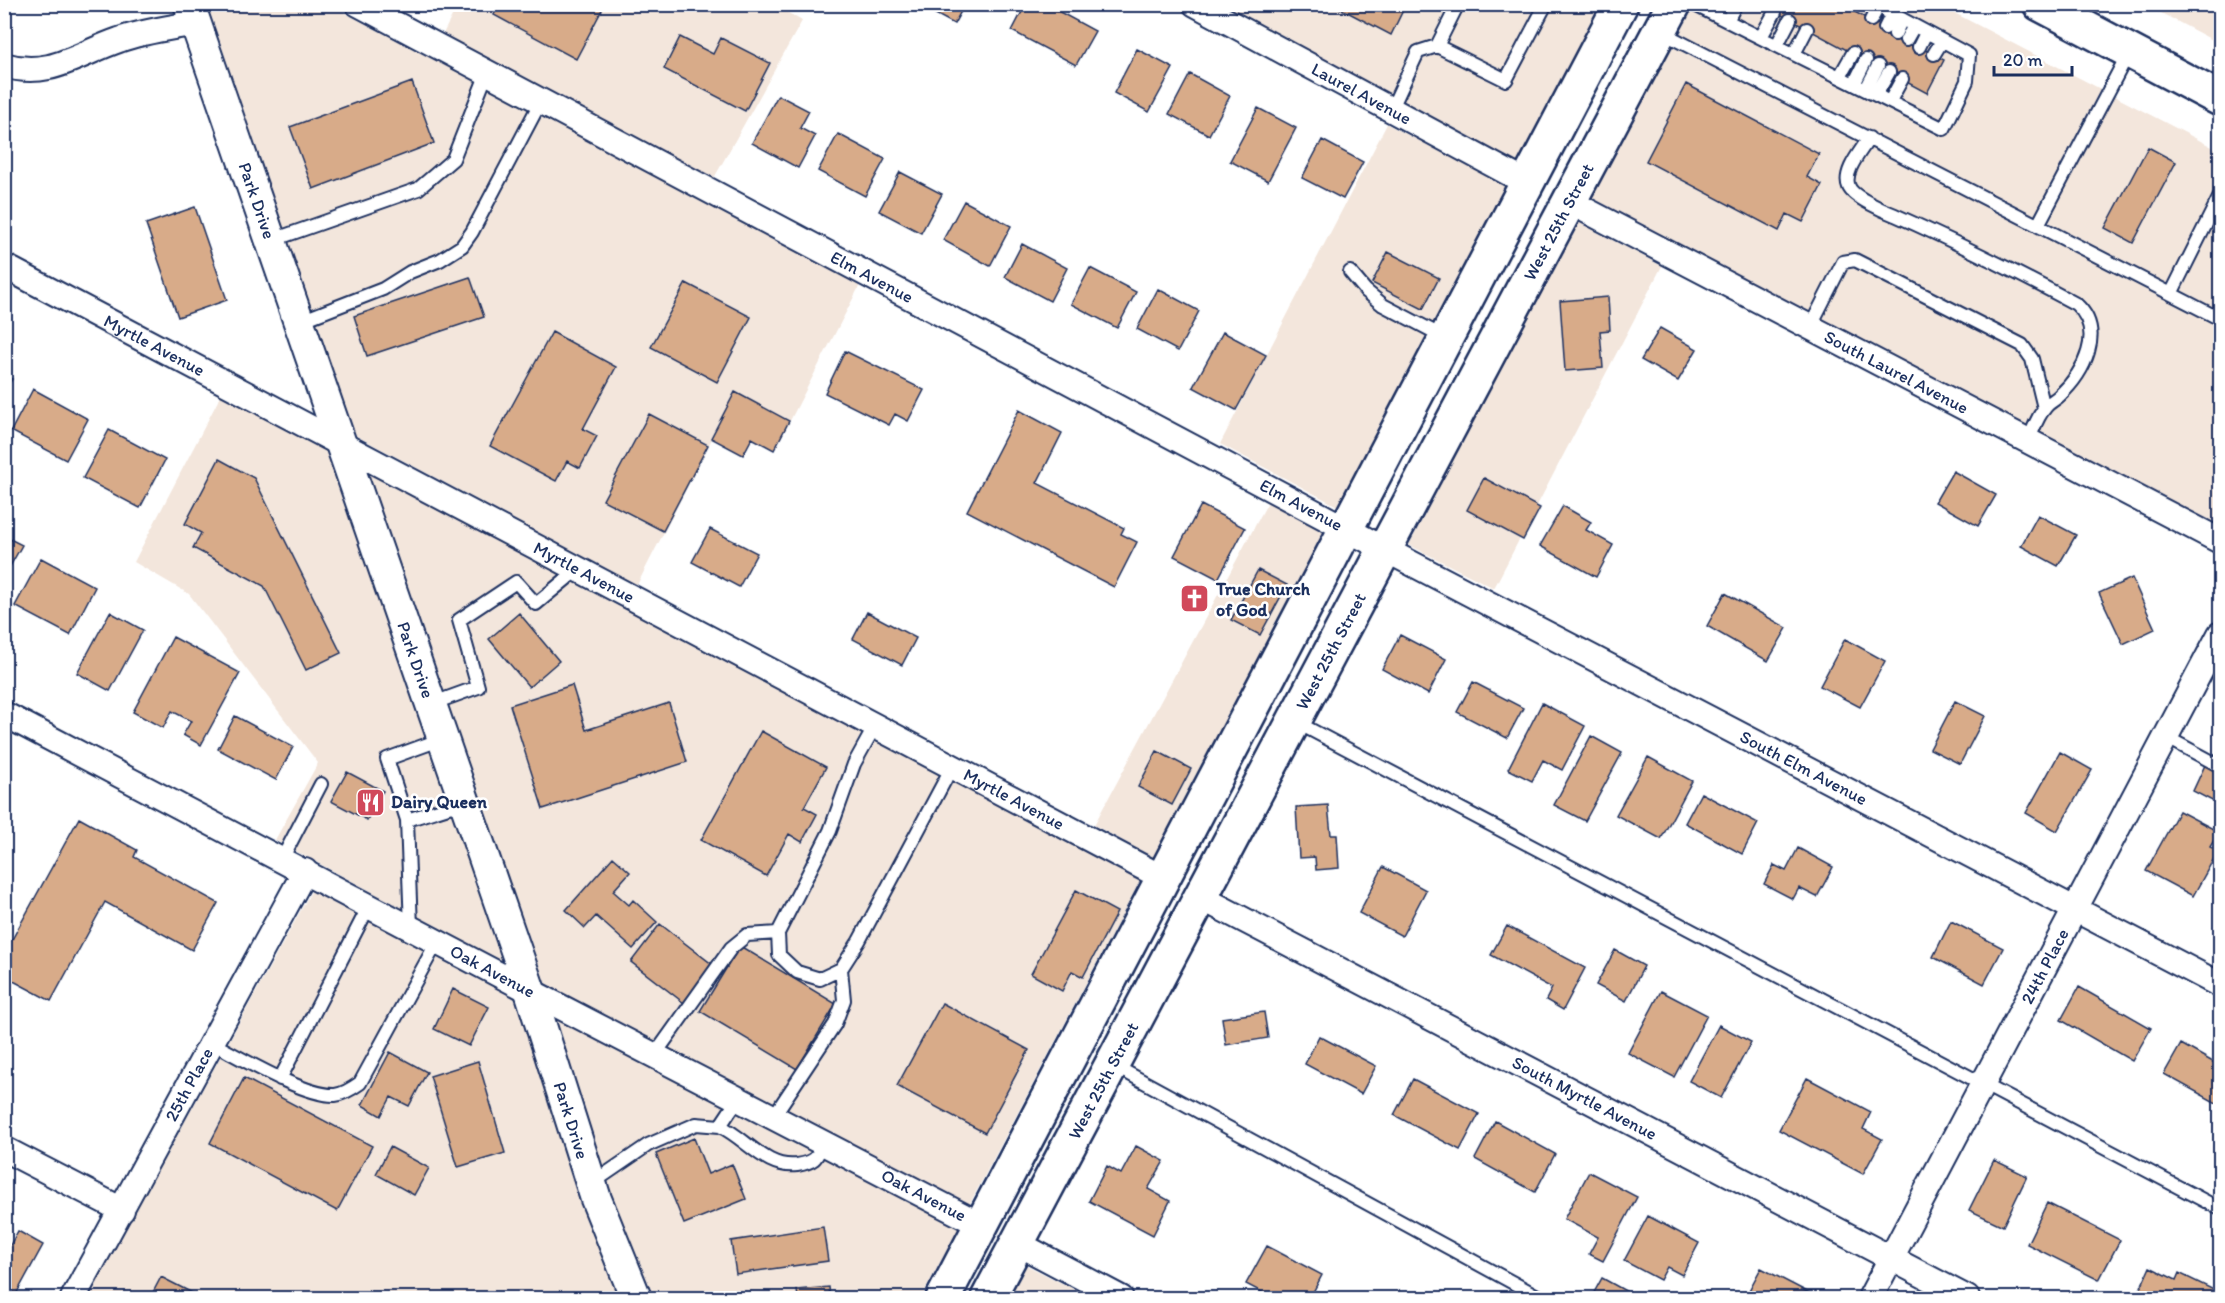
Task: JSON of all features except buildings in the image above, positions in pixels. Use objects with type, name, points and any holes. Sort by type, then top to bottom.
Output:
[{"type":"main road","points":[[943,1299],[1621,4]]},
{"type":"main road","points":[[2040,4],[2220,99]]},
{"type":"main road","name":"West 25th Street","points":[[988,1299],[1666,18]]},
{"type":"main road","points":[[1112,1064],[1113,1015],[1164,918],[1163,878]]},
{"type":"street","name":"Elm Avenue","points":[[358,4],[1386,550]]},
{"type":"street","name":"Laurel Avenue","points":[[1195,4],[1226,12],[1391,110],[1527,183]]},
{"type":"street","name":"Park Drive","points":[[4,65],[21,70],[47,69],[120,39],[193,14],[530,991],[591,1184],[636,1299]]},
{"type":"street","name":"South Laurel Avenue","points":[[1570,202],[2220,541]]},
{"type":"street","name":"Myrtle Avenue","points":[[4,266],[1163,878]]},
{"type":"street","name":"South Elm Avenue","points":[[1386,550],[2220,985]]},
{"type":"street","name":"24th Place","points":[[1870,1299],[2220,634]]},
{"type":"street","name":"Oak Avenue","points":[[4,714],[981,1225]]},
{"type":"street","name":"25th Place","points":[[76,1298],[305,871]]},
{"type":"street","name":"South Myrtle Avenue","points":[[1200,897],[1967,1299]]},
{"type":"street","points":[[4,1149],[122,1210]]},
{"type":"street","points":[[1017,1243],[1122,1299]]},
{"type":"lane","points":[[1437,46],[1458,4]]},
{"type":"lane","points":[[1391,110],[1418,52],[1437,46],[1506,80],[1546,4]]},
{"type":"lane","points":[[1693,4],[1944,129],[1967,81],[1969,55],[1887,10]]},
{"type":"lane","points":[[1727,21],[1736,4]]},
{"type":"lane","points":[[1871,20],[1887,10]]},
{"type":"lane","points":[[1887,10],[1890,31]]},
{"type":"lane","points":[[1761,38],[1775,12]]},
{"type":"lane","points":[[1666,18],[1869,138],[2220,319]]},
{"type":"lane","points":[[1777,45],[1790,20]]},
{"type":"lane","points":[[1906,40],[1914,26]]},
{"type":"lane","points":[[1794,54],[1807,29]]},
{"type":"lane","points":[[1919,46],[1926,33]]},
{"type":"lane","points":[[1934,54],[1942,41]]},
{"type":"lane","points":[[2038,225],[2129,51]]},
{"type":"lane","points":[[1840,76],[1853,53]]},
{"type":"lane","points":[[1865,89],[1877,66],[1865,89]]},
{"type":"lane","points":[[270,241],[418,189],[453,159],[487,73]]},
{"type":"lane","points":[[1890,101],[1902,79]]},
{"type":"lane","points":[[298,322],[383,289],[410,272],[440,260],[462,246],[472,232],[541,101]]},
{"type":"lane","points":[[1869,138],[1848,175],[1848,185],[1853,193],[1887,212],[1965,247],[2076,304],[2084,312],[2090,324],[2091,338],[2088,353],[2075,378],[2059,396],[2044,408],[2028,441]]},
{"type":"lane","points":[[2171,294],[2220,196]]},
{"type":"lane","points":[[1810,327],[1843,262],[1855,260],[2022,345],[2032,359],[2044,408]]},
{"type":"lane","points":[[1350,272],[1366,291],[1383,305],[1446,338]]},
{"type":"lane","points":[[430,705],[478,687],[459,620],[516,582],[536,604],[577,570]]},
{"type":"lane","points":[[1295,722],[2220,1209]]},
{"type":"lane","points":[[875,726],[854,764],[830,831],[778,933],[779,955],[797,972],[820,979],[841,969],[859,941],[952,767]]},
{"type":"lane","points":[[2166,737],[2220,766]]},
{"type":"lane","points":[[411,928],[407,820],[387,759],[442,739]]},
{"type":"lane","points":[[282,859],[321,784]]},
{"type":"lane","points":[[407,820],[464,802]]},
{"type":"lane","points":[[280,1079],[369,906]]},
{"type":"lane","points":[[654,1056],[731,948],[747,935],[778,933]]},
{"type":"lane","points":[[212,1043],[280,1079],[318,1093],[336,1095],[360,1083],[437,942]]},
{"type":"lane","points":[[773,1117],[835,1024],[844,1000],[841,969]]},
{"type":"lane","points":[[1112,1064],[1541,1299]]},
{"type":"lane","points":[[720,1126],[738,1099]]},
{"type":"lane","points":[[591,1184],[648,1145],[696,1124],[720,1126],[735,1133],[777,1165],[806,1164],[815,1159],[823,1143]]},
{"type":"shaded area","points":[[458,4],[773,4],[802,21],[714,178],[443,34]]},
{"type":"shaded area","points":[[204,5],[330,5],[860,285],[777,446],[722,419],[637,585],[351,433]]},
{"type":"shaded area","points":[[1223,5],[1604,5],[1520,164]]},
{"type":"shaded area","points":[[1691,5],[1939,5],[2220,151],[2220,526],[1590,197]]},
{"type":"shaded area","points":[[2146,5],[2220,5],[2220,44]]},
{"type":"shaded area","points":[[1387,124],[1508,187],[1341,508],[1220,444]]},
{"type":"shaded area","points":[[1578,222],[1662,266],[1494,588],[1409,545]]},
{"type":"shaded area","points":[[221,395],[327,450],[505,963],[275,840],[318,763],[189,594],[134,562]]},
{"type":"shaded area","points":[[363,470],[1141,879],[968,1207],[542,982]]},
{"type":"shaded area","points":[[1269,500],[1329,533],[1154,858],[1094,825]]},
{"type":"shaded area","points":[[312,890],[517,1000],[621,1298],[88,1298]]},
{"type":"shaded area","points":[[553,1018],[959,1227],[921,1298],[652,1298],[610,1196]]},
{"type":"shaded area","points":[[1026,1265],[1091,1298],[1009,1298]]},
{"type":"place","name":"True Church of God","points":[[1195,599]]},
{"type":"place","name":"Dairy Queen","points":[[370,802]]}]
